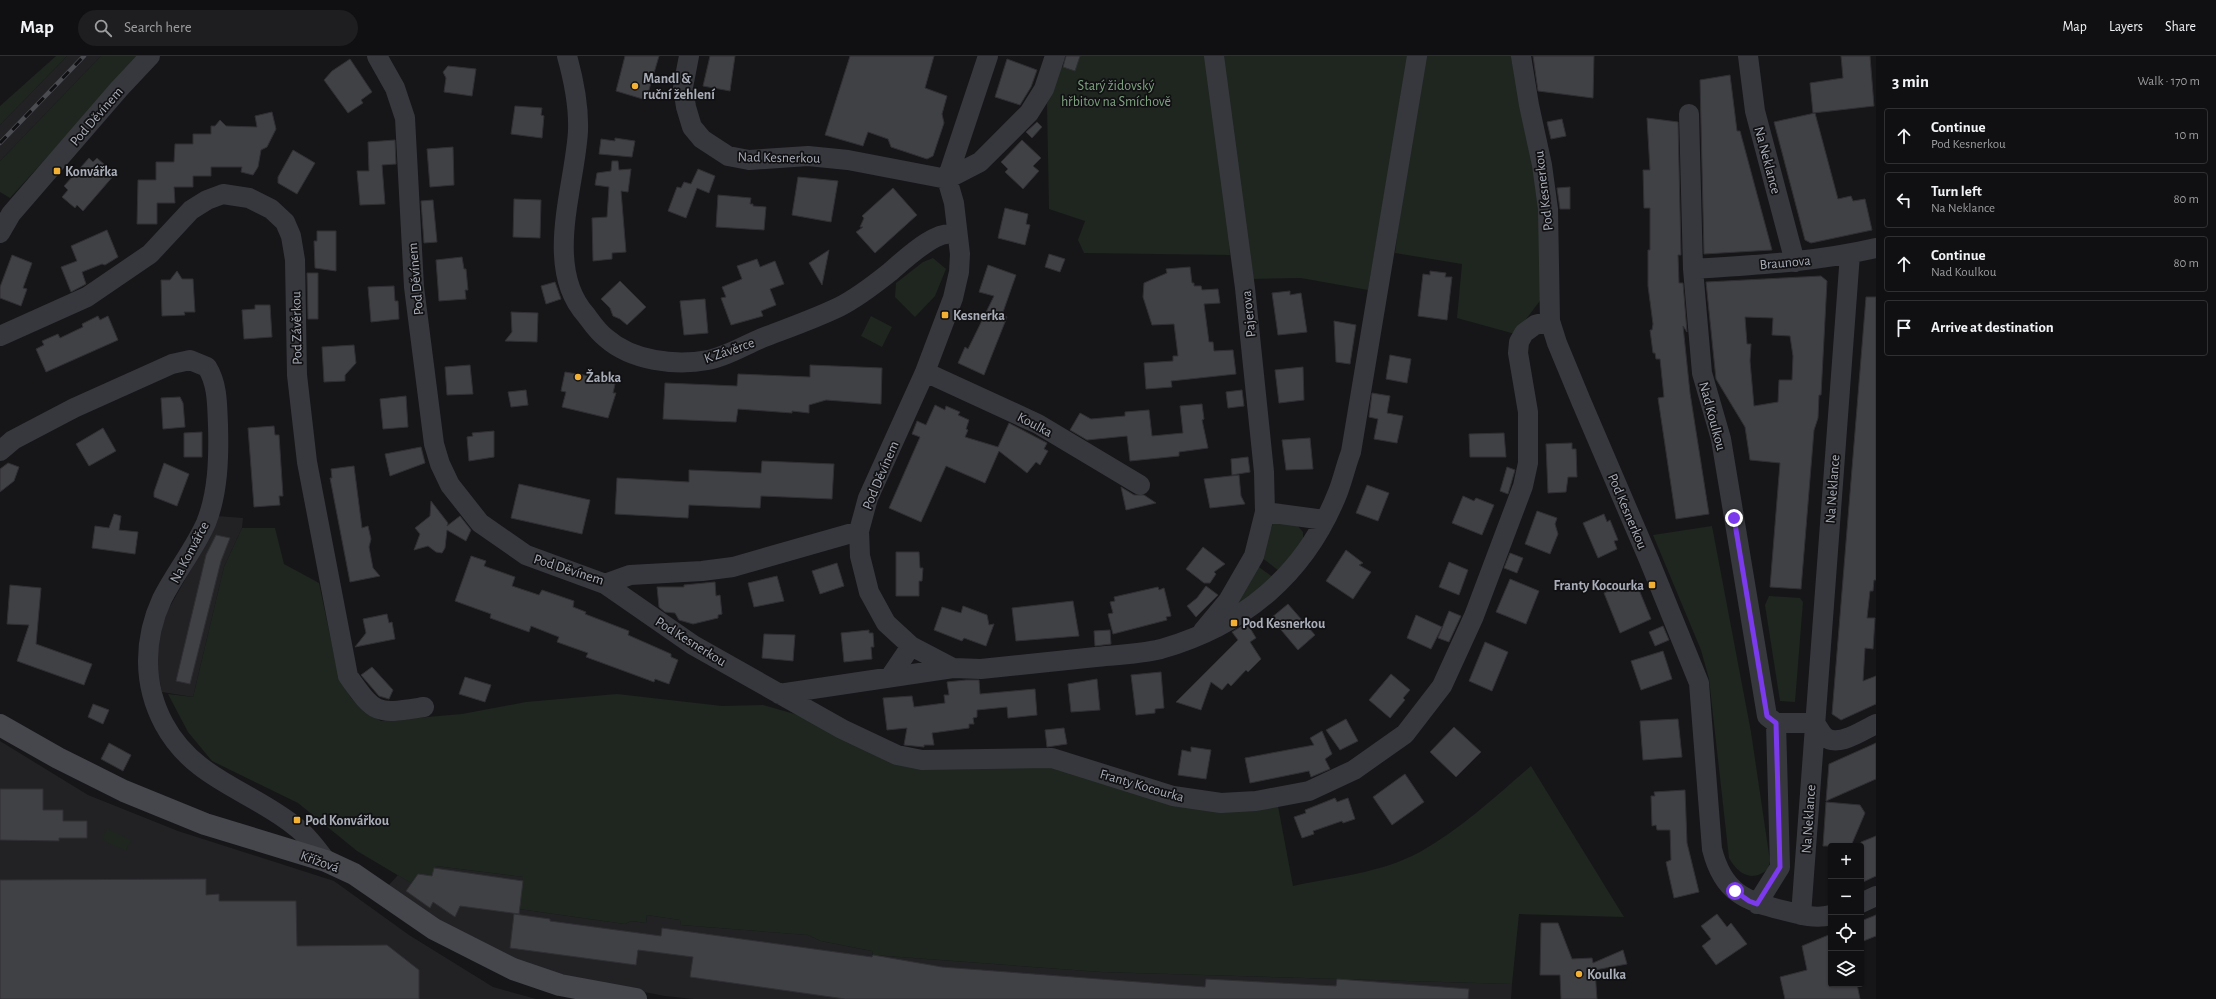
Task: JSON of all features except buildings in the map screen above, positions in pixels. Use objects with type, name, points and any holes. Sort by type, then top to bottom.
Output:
[{"type":"street","name":"Pod Děvínem","points":[[0,233],[11,214],[119,89],[150,56]]},
{"type":"street","name":"Pod Děvínem","points":[[377,56],[395,88],[405,118],[414,287],[434,444],[440,464],[450,485],[480,523],[526,555],[605,584],[630,575],[702,571],[733,567],[860,531],[868,498],[925,372],[946,320],[955,290],[960,254],[954,203],[947,179]]},
{"type":"street","name":"K Závěrce","points":[[567,56],[578,108],[578,134],[564,233],[566,275],[580,309],[606,338],[625,350],[644,358],[660,361],[675,362],[709,360],[840,306],[876,283],[931,241],[949,234],[957,236]]},
{"type":"street","name":"Nad Kesnerkou","points":[[689,56],[684,87],[686,107],[692,127],[702,139],[728,156],[750,160],[808,156],[848,160],[947,179]]},
{"type":"street","points":[[947,179],[988,56]]},
{"type":"street","points":[[947,179],[980,162],[1028,113],[1044,89],[1055,56]]},
{"type":"street","name":"Pajerova","points":[[1214,56],[1245,288],[1264,472],[1265,512]]},
{"type":"street","points":[[778,694],[953,668],[981,669],[1161,649],[1200,635],[1231,620],[1262,600],[1284,579],[1308,549],[1325,520],[1338,492],[1351,452],[1417,56]]},
{"type":"street","name":"Pod Kesnerkou","points":[[1521,56],[1529,105],[1542,165],[1548,209],[1550,321],[1573,382],[1649,560],[1699,683],[1712,849],[1716,863],[1721,874],[1735,891],[1749,901],[1801,916],[1823,917],[1828,916]]},
{"type":"street","name":"Na Neklance","points":[[1748,56],[1756,111],[1795,262]]},
{"type":"street","name":"Nad Koulkou","points":[[1689,114],[1693,269],[1702,373],[1721,439],[1772,719]]},
{"type":"street","name":"Pod Závěrkou","points":[[0,336],[87,297],[150,254],[191,210],[207,200],[223,194],[249,198],[271,209],[285,222],[291,236],[295,260],[297,375],[307,462],[348,676],[368,702],[381,712],[392,712],[424,707]]},
{"type":"street","name":"Braunova","points":[[1693,269],[1795,262],[1850,254],[1876,248]]},
{"type":"street","name":"Na Neklance","points":[[1801,916],[1850,254]]},
{"type":"street","name":"Franty Kocourka","points":[[778,694],[867,742],[897,755],[922,760],[1052,758],[1167,794],[1192,800],[1237,803],[1284,797],[1309,791],[1354,770],[1405,734],[1442,686],[1470,625],[1518,504],[1528,463],[1528,412],[1518,354],[1519,342],[1524,333],[1535,325],[1550,321]]},
{"type":"street","name":"Na Konvářce","points":[[0,451],[13,440],[74,408],[172,364],[190,360],[207,367],[214,381],[216,396],[219,453],[215,488],[206,523],[162,599],[153,623],[148,647],[148,664],[151,689],[165,726],[180,747],[203,770],[297,827],[308,838],[326,861]]},
{"type":"street","name":"Koulka","points":[[925,372],[1038,424],[1140,486]]},
{"type":"street","points":[[1200,635],[1228,601],[1254,556],[1265,512],[1325,520]]},
{"type":"street","points":[[860,531],[860,556],[869,592],[886,623],[911,646],[953,668]]},
{"type":"street","name":"Pod Kesnerkou","points":[[605,584],[693,645],[778,694]]},
{"type":"street","points":[[890,677],[911,646]]},
{"type":"street","points":[[1772,719],[1815,723],[1824,736],[1831,740],[1840,740],[1876,724]]},
{"type":"street","name":"Na Neklance","points":[[1757,904],[1780,867],[1772,719]]},
{"type":"street","name":"Křížová","points":[[0,725],[58,758],[124,791],[205,824],[326,861],[354,874],[434,929],[470,949],[513,969],[560,985],[636,999]]},
{"type":"street","points":[[1864,902],[1876,896]]},
{"type":"shaded area","points":[[67,56],[101,56],[0,161],[0,125]]},
{"type":"shaded area","points":[[217,516],[243,518],[242,528],[224,567],[193,697],[162,692],[156,663],[159,635],[168,610],[209,537]]},
{"type":"shaded area","points":[[0,741],[88,795],[178,831],[334,881],[409,935],[493,987],[536,999],[0,999]]},
{"type":"shaded area","points":[[436,866],[524,877],[519,909],[625,924],[631,921],[646,923],[647,915],[680,920],[681,925],[808,935],[821,941],[872,951],[873,955],[1101,972],[1512,984],[1511,999],[694,999],[665,996],[561,976],[503,955],[451,928],[388,886],[398,875],[411,883],[418,874]]},
{"type":"green space","points":[[56,56],[67,56],[0,125],[0,106]]},
{"type":"green space","points":[[101,56],[139,56],[10,198],[0,192],[0,161]]},
{"type":"green space","name":"Starý židovský hřbitov na Smíchově","points":[[1080,56],[1207,56],[1227,204],[1230,255],[1084,253],[1078,240],[1085,221],[1049,209],[1047,104],[1059,66],[1075,71]]},
{"type":"green space","points":[[1220,56],[1408,56],[1368,290],[1301,278],[1250,279]]},
{"type":"green space","points":[[1423,56],[1517,56],[1535,162],[1545,294],[1515,334],[1457,318],[1462,264],[1395,253],[1408,147]]},
{"type":"green space","points":[[933,258],[946,269],[935,296],[915,317],[895,297],[896,283],[923,262]]},
{"type":"green space","points":[[871,316],[892,327],[882,347],[861,336]]},
{"type":"green space","points":[[1273,523],[1296,524],[1303,532],[1303,540],[1279,571],[1261,557]]},
{"type":"green space","points":[[1712,526],[1751,732],[1770,861],[1768,869],[1762,873],[1751,876],[1741,872],[1729,858],[1709,679],[1701,650],[1653,535]]},
{"type":"green space","points":[[242,528],[275,528],[284,564],[319,583],[336,664],[342,683],[351,698],[364,711],[381,721],[462,714],[526,702],[617,694],[722,706],[763,705],[823,722],[877,754],[1045,766],[1278,806],[1293,886],[1374,870],[1420,852],[1464,823],[1531,766],[1624,917],[1519,914],[1512,984],[1101,972],[873,955],[872,951],[821,941],[808,935],[681,925],[680,920],[647,915],[646,923],[631,921],[625,924],[519,909],[523,877],[436,866],[431,876],[418,874],[411,883],[357,851],[298,803],[212,761],[188,732],[168,694],[193,697],[224,567]]},
{"type":"green space","points":[[1256,565],[1274,578],[1236,605]]},
{"type":"green space","points":[[1769,596],[1800,598],[1803,602],[1795,702],[1780,701],[1765,605]]},
{"type":"green space","points":[[107,829],[131,840],[126,851],[102,840]]},
{"type":"railway","points":[[0,143],[84,56]]},
{"type":"place","name":"Mandl & ruční žehlení","points":[[635,86]]},
{"type":"place","name":"Konvářka","points":[[57,171]]},
{"type":"place","name":"Kesnerka","points":[[945,315]]},
{"type":"place","name":"Žabka","points":[[578,377]]},
{"type":"place","name":"Franty Kocourka","points":[[1652,585]]},
{"type":"place","name":"Pod Kesnerkou","points":[[1234,623]]},
{"type":"place","name":"Pod Konvářkou","points":[[297,820]]},
{"type":"place","name":"Koulka","points":[[1579,974]]},
{"type":"route","points":[[1734,518],[1767,716],[1776,723],[1780,867],[1757,904],[1749,901],[1735,891]]}]
